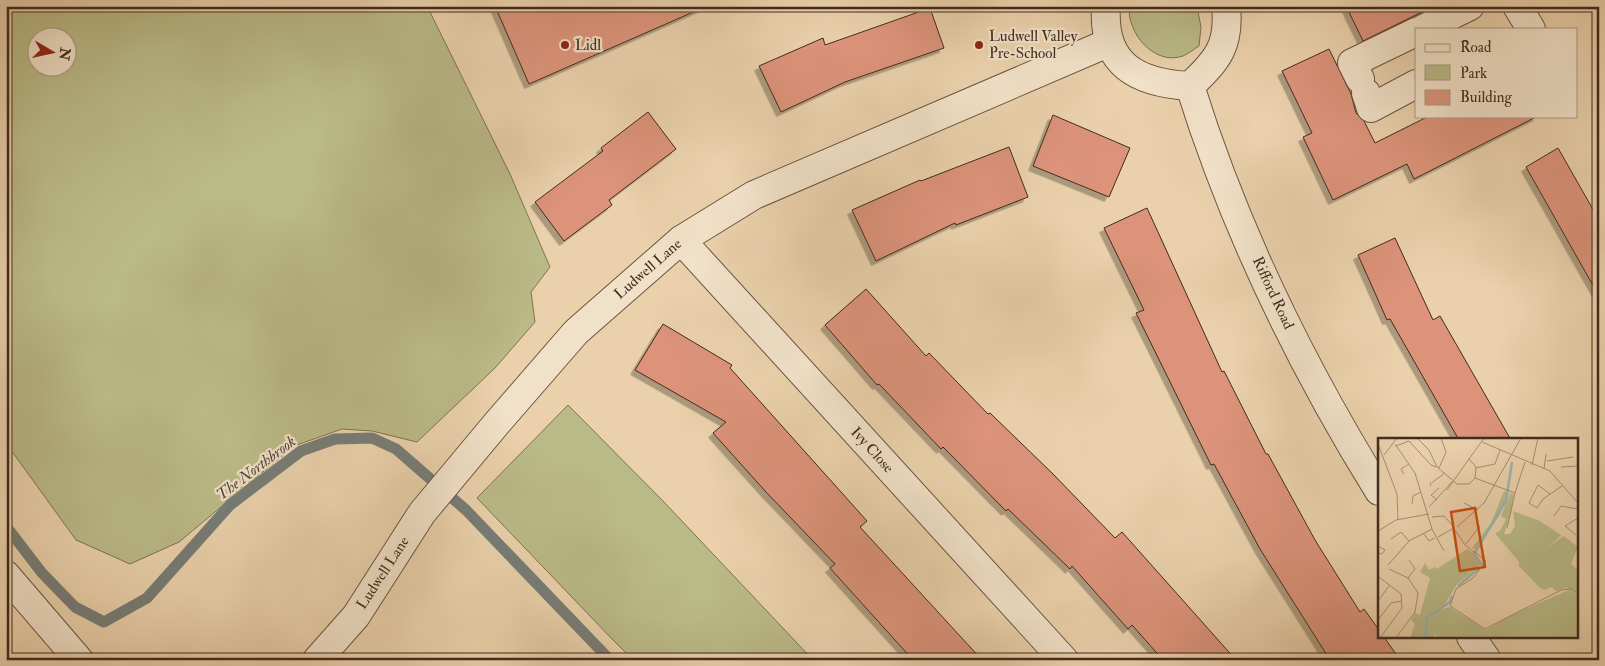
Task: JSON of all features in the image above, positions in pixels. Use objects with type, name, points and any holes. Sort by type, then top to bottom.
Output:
[{"type":"street","points":[[1106,6],[1108,42],[1118,60],[1137,74],[1165,84],[1190,86],[1213,64],[1225,45],[1226,6]]},
{"type":"street","points":[[1425,28],[1470,6]]},
{"type":"street","points":[[1516,6],[1530,28]]},
{"type":"street","points":[[1415,33],[1359,78],[1371,108],[1415,85]]},
{"type":"street","name":"Ludwell Lane","points":[[317,660],[356,616],[422,513],[576,332],[681,240],[754,195],[1108,42]]},
{"type":"street","name":"Rifford Road","points":[[1190,86],[1207,140],[1290,330],[1378,489]]},
{"type":"street","name":"Ivy Close","points":[[681,240],[1064,660]]},
{"type":"street","points":[[6,575],[79,660]]},
{"type":"street","points":[[1472,638],[1487,660]]},
{"type":"green space","points":[[6,6],[427,6],[510,174],[550,267],[531,292],[535,322],[495,368],[417,442],[372,431],[342,429],[294,446],[179,542],[130,564],[76,540],[6,443]]},
{"type":"green space","points":[[1129,6],[1197,6],[1201,27],[1199,46],[1183,56],[1172,58],[1153,52],[1144,45],[1133,27]]},
{"type":"green space","points":[[568,405],[664,502],[813,660],[633,660],[613,640],[477,498]]},
{"type":"building","name":"Lidl","points":[[495,6],[707,6],[529,84]]},
{"type":"building","points":[[1346,6],[1434,6],[1363,41]]},
{"type":"building","points":[[930,8],[944,48],[845,82],[781,112],[759,66],[823,38],[825,45]]},
{"type":"building","points":[[1329,49],[1351,94],[1356,113],[1364,121],[1375,143],[1425,118],[1534,118],[1414,179],[1407,164],[1333,200],[1303,137],[1312,133],[1282,71]]},
{"type":"building","points":[[648,112],[676,149],[609,200],[612,205],[564,241],[535,202],[603,151],[601,148]]},
{"type":"building","points":[[1053,115],[1130,148],[1109,197],[1033,166]]},
{"type":"building","points":[[1009,147],[1028,197],[956,225],[955,223],[876,261],[852,210],[920,180]]},
{"type":"building","points":[[1558,148],[1599,220],[1599,296],[1526,167]]},
{"type":"building","points":[[1147,208],[1222,372],[1224,371],[1266,454],[1268,454],[1315,540],[1360,612],[1364,609],[1378,629],[1378,638],[1385,638],[1400,660],[1330,660],[1260,549],[1214,464],[1211,465],[1136,313],[1144,310],[1104,228]]},
{"type":"building","points":[[1395,238],[1433,320],[1440,316],[1510,438],[1458,438],[1390,319],[1387,320],[1358,255]]},
{"type":"building","points":[[866,289],[926,356],[929,353],[988,414],[990,413],[1052,473],[1115,538],[1122,532],[1236,660],[1163,660],[1132,625],[1128,629],[1072,566],[1070,569],[1008,509],[1006,511],[943,447],[941,449],[879,384],[877,385],[825,325]]},
{"type":"building","points":[[663,324],[732,365],[730,368],[867,521],[860,527],[982,660],[913,660],[830,568],[835,564],[713,433],[726,422],[635,370]]},
{"type":"waterway","name":"The Northbrook","points":[[6,526],[42,573],[75,607],[104,622],[147,598],[230,505],[301,451],[335,439],[372,438],[396,449],[466,510],[610,660]]},
{"type":"place","name":"Lidl","points":[[565,45]]},
{"type":"place","name":"Ludwell Valley Pre-School","points":[[979,45]]}]
